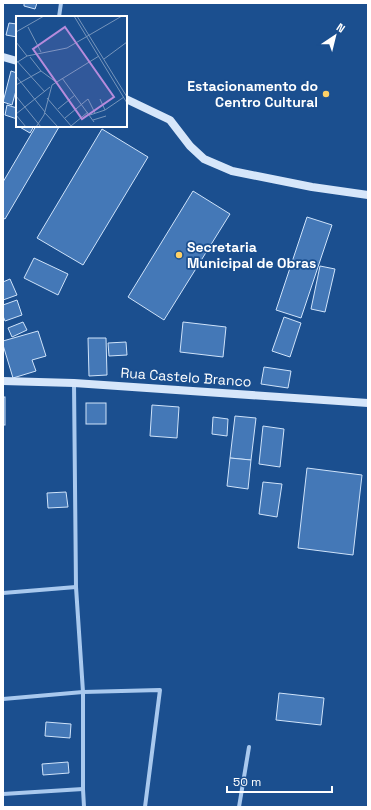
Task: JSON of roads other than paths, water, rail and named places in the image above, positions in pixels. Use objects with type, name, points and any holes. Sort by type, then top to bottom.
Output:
[{"type":"street","points":[[59,16],[61,3]]},
{"type":"street","points":[[3,58],[16,61]]},
{"type":"street","points":[[127,99],[170,120],[190,146],[204,159],[232,171],[312,187],[368,195]]},
{"type":"street","name":"Rua Castelo Branco","points":[[3,381],[74,383],[368,403]]},
{"type":"street","points":[[74,383],[76,587],[82,692],[84,807]]},
{"type":"street","points":[[3,593],[76,587]]},
{"type":"street","points":[[3,699],[82,692],[160,690],[145,807]]},
{"type":"street","points":[[239,807],[249,747]]},
{"type":"street","points":[[3,794],[83,789]]},
{"type":"place","name":"Estacionamento do Centro Cultural","points":[[326,94]]},
{"type":"place","name":"Secretaria Municipal de Obras","points":[[179,255]]}]
